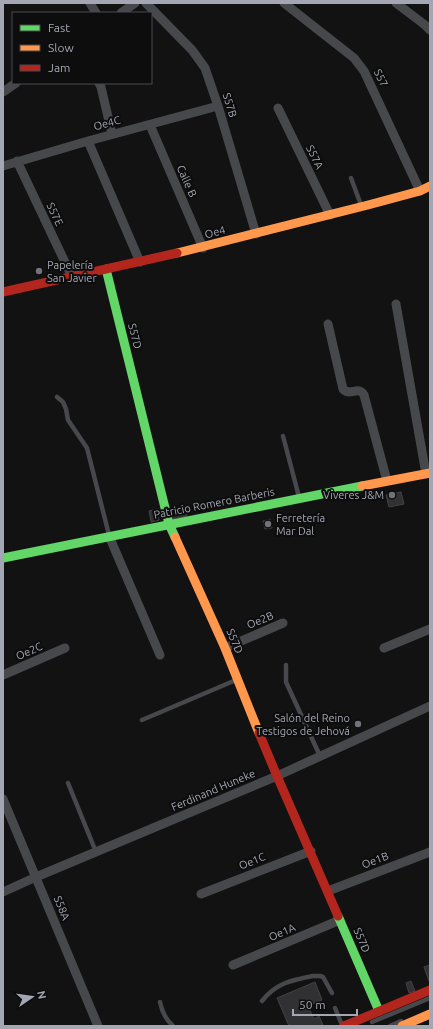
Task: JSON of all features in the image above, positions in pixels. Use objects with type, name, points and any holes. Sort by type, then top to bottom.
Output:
[{"type":"street","points":[[90,3],[95,12]]},
{"type":"street","points":[[122,12],[135,3]]},
{"type":"street","name":"S57B","points":[[146,3],[192,50],[205,68],[218,106],[256,234]]},
{"type":"street","name":"S57","points":[[284,3],[354,58],[364,71],[420,191]]},
{"type":"street","points":[[396,3],[428,26]]},
{"type":"street","points":[[3,92],[15,84]]},
{"type":"street","points":[[100,84],[112,134]]},
{"type":"street","name":"Oe4C","points":[[3,166],[112,134],[218,106]]},
{"type":"street","name":"S57A","points":[[278,108],[330,215]]},
{"type":"street","name":"Calle B","points":[[150,125],[203,248]]},
{"type":"street","points":[[88,141],[140,262]]},
{"type":"street","name":"S57E","points":[[17,161],[72,277]]},
{"type":"street","name":"Oe4","points":[[3,292],[203,248],[420,191],[430,186]]},
{"type":"street","name":"S57D","points":[[106,269],[170,524],[225,648],[277,776],[311,851],[379,1011]]},
{"type":"street","points":[[396,304],[428,473]]},
{"type":"street","points":[[328,324],[343,389],[345,392],[359,390],[364,395],[387,481]]},
{"type":"street","name":"Patricio Romero Barberis","points":[[3,558],[428,473]]},
{"type":"street","points":[[109,536],[160,655]]},
{"type":"street","name":"Oe2B","points":[[225,648],[283,623]]},
{"type":"street","points":[[384,648],[430,629]]},
{"type":"street","name":"Oe2C","points":[[3,675],[65,648]]},
{"type":"street","name":"Ferdinand Huneke","points":[[3,892],[277,776],[430,706]]},
{"type":"street","name":"S58A","points":[[3,799],[98,1026]]},
{"type":"street","name":"Oe1C","points":[[201,894],[311,851]]},
{"type":"street","name":"Oe1B","points":[[328,891],[430,852]]},
{"type":"street","name":"Oe1A","points":[[233,965],[340,920]]},
{"type":"street","points":[[343,1026],[430,990]]},
{"type":"street","points":[[402,1026],[430,1014]]},
{"type":"lane","points":[[352,178],[361,207]]},
{"type":"lane","points":[[57,397],[63,402],[68,420],[87,448],[109,536]]},
{"type":"lane","points":[[283,436],[299,498]]},
{"type":"lane","points":[[286,665],[286,682],[320,756]]},
{"type":"lane","points":[[142,720],[238,679]]},
{"type":"lane","points":[[68,783],[96,852]]},
{"type":"lane","points":[[262,1001],[269,992],[277,987],[313,976],[323,977],[332,993]]},
{"type":"lane","points":[[368,1023],[430,998]]},
{"type":"lane","points":[[160,1002],[163,1013],[169,1022],[174,1026]]},
{"type":"lane","points":[[335,1008],[343,1026]]},
{"type":"lane","points":[[390,1026],[430,1010]]},
{"type":"building","points":[[401,492],[404,504],[389,507],[386,495]]},
{"type":"building","points":[[185,506],[187,516],[172,519],[170,509]]},
{"type":"building","points":[[157,509],[159,520],[151,522],[149,511]]},
{"type":"building","name":"Ferretería Mar Dal","points":[[270,519],[272,528],[265,529],[263,521]]},
{"type":"building","points":[[430,965],[430,981],[429,981],[424,967]]},
{"type":"building","points":[[411,981],[415,991],[409,993],[406,983]]},
{"type":"building","points":[[315,982],[322,1000],[308,1006],[314,1019],[319,1016],[323,1025],[289,1026],[277,998]]},
{"type":"traffic: fast","points":[[106,269],[169,524],[175,537]]},
{"type":"traffic: fast","points":[[3,558],[362,486]]},
{"type":"traffic: fast","points":[[338,916],[379,1011]]},
{"type":"traffic: slow","points":[[177,253],[368,205],[420,191],[430,186]]},
{"type":"traffic: slow","points":[[362,486],[430,473]]},
{"type":"traffic: slow","points":[[175,537],[225,648],[259,733]]},
{"type":"traffic: slow","points":[[402,1026],[430,1014]]},
{"type":"traffic: jam","points":[[3,292],[177,253]]},
{"type":"traffic: jam","points":[[259,733],[338,916]]},
{"type":"traffic: jam","points":[[344,1026],[430,990]]},
{"type":"place","name":"Papelería San Javier","points":[[39,271]]},
{"type":"place","name":"Viveres J&M","points":[[392,495]]},
{"type":"place","name":"Ferretería Mar Dal","points":[[268,524]]},
{"type":"place","name":"Salón del Reino Testigos de Jehová","points":[[358,724]]}]
